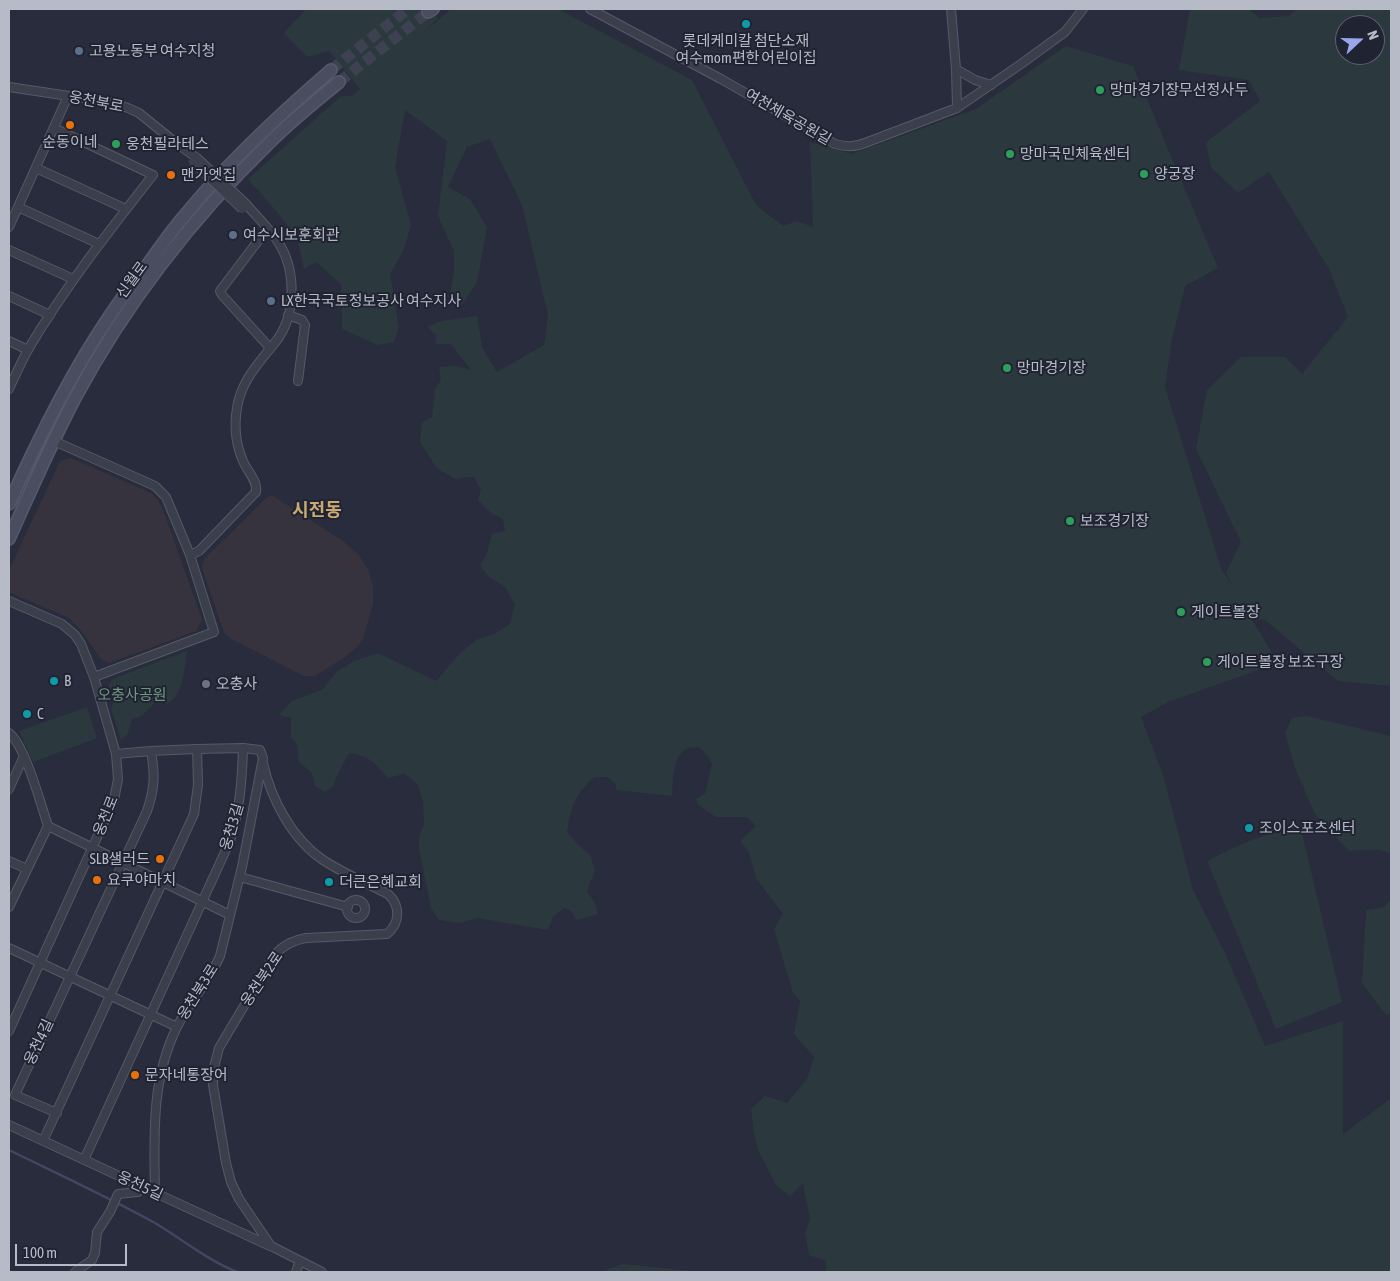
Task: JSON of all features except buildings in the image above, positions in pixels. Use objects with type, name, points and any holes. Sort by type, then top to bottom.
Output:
[{"type":"street","name":"여천체육공원길","points":[[590,9],[721,79],[835,144],[854,146],[957,108],[1065,32],[1084,9]]},
{"type":"street","points":[[951,9],[957,108]]},
{"type":"street","points":[[956,69],[974,80],[990,84]]},
{"type":"street","name":"신월로","points":[[9,504],[41,434],[74,373],[109,316],[168,236],[199,199],[243,152],[291,104],[331,70]]},
{"type":"street","name":"신월로","points":[[9,539],[76,397],[121,321],[178,243],[214,200],[270,141],[339,82]]},
{"type":"street","name":"웅천북로","points":[[9,87],[109,102],[139,113],[195,160],[260,221],[281,248],[288,264],[291,292],[288,315],[282,332],[246,380],[239,398],[236,415],[236,435],[239,450],[256,484],[256,492],[199,551],[190,556]]},
{"type":"street","points":[[9,227],[68,96]]},
{"type":"street","points":[[9,389],[28,350],[74,279],[153,175],[54,128]]},
{"type":"street","points":[[36,168],[126,209]]},
{"type":"street","points":[[18,207],[99,244]]},
{"type":"street","points":[[267,229],[220,291],[270,348]]},
{"type":"street","points":[[9,250],[74,279]]},
{"type":"street","points":[[9,296],[50,315]]},
{"type":"street","points":[[288,315],[302,320],[305,325],[298,381]]},
{"type":"street","points":[[9,341],[28,350]]},
{"type":"street","points":[[54,441],[155,486],[162,492],[190,556],[214,632],[94,677]]},
{"type":"street","name":"웅천로","points":[[9,601],[67,627],[81,644],[94,677],[116,754],[118,774],[117,790],[94,848],[9,1031]]},
{"type":"street","points":[[9,733],[16,740],[24,756],[48,826],[9,907]]},
{"type":"street","points":[[116,754],[243,748],[260,750],[263,755],[263,763]]},
{"type":"street","name":"웅천3길","points":[[151,1014],[230,842],[238,818],[243,748]]},
{"type":"street","points":[[43,1141],[194,814],[198,785],[198,749]]},
{"type":"street","points":[[69,976],[152,797],[154,772],[151,751]]},
{"type":"street","points":[[9,789],[24,756]]},
{"type":"street","name":"웅천북2로","points":[[263,763],[266,779],[276,800],[298,836],[310,849],[337,868],[388,894],[393,899],[397,916],[396,924],[386,934],[306,938],[294,941],[283,947],[275,954],[219,1048],[213,1071],[213,1085],[229,1172],[239,1199],[270,1246]]},
{"type":"street","name":"웅천북3로","points":[[155,1193],[155,1131],[158,1085],[177,1027],[215,969],[220,956],[240,877],[263,763]]},
{"type":"street","points":[[256,800],[265,793],[270,794],[276,800]]},
{"type":"street","points":[[48,826],[230,915]]},
{"type":"street","points":[[9,861],[27,869]]},
{"type":"street","points":[[240,877],[348,907]]},
{"type":"street","points":[[9,948],[177,1027]]},
{"type":"street","name":"웅천4길","points":[[57,1113],[15,1094],[69,976]]},
{"type":"street","points":[[84,1160],[151,1014]]},
{"type":"street","name":"웅천5길","points":[[9,1126],[270,1246]]},
{"type":"street","points":[[75,1272],[92,1260],[95,1253],[97,1232],[110,1212],[118,1194],[138,1192]]},
{"type":"street","points":[[270,1246],[322,1272]]},
{"type":"street","points":[[296,1272],[300,1261]]},
{"type":"shaded area","points":[[71,458],[151,493],[157,499],[162,507],[202,619],[196,631],[109,663],[101,659],[80,629],[69,618],[9,592],[9,570],[60,461]]},
{"type":"shaded area","points":[[272,495],[343,541],[358,554],[368,569],[373,586],[373,604],[363,639],[356,648],[342,659],[315,676],[304,676],[231,639],[224,633],[202,568],[204,559],[266,498]]},
{"type":"green space","points":[[306,9],[431,9],[438,18],[424,32],[451,9],[558,9],[692,80],[756,205],[783,226],[797,221],[813,227],[810,142],[852,154],[976,109],[1066,46],[1133,66],[1218,268],[1185,286],[1172,339],[1165,387],[1221,568],[1233,587],[1226,573],[1241,542],[1196,449],[1207,390],[1241,357],[1285,357],[1302,374],[1348,317],[1329,269],[1269,172],[1238,193],[1211,167],[1206,142],[1260,101],[1249,80],[1179,70],[1190,9],[1248,9],[1260,18],[1289,16],[1297,9],[1391,9],[1391,686],[1338,681],[1265,620],[1251,618],[1278,663],[1168,702],[1141,717],[1164,778],[1193,890],[1225,953],[1265,1046],[1343,1021],[1343,1134],[1391,1098],[1391,1272],[826,1272],[826,1261],[809,1255],[805,1233],[810,1219],[803,1183],[790,1196],[776,1185],[759,1152],[754,1135],[751,1109],[765,1096],[787,1103],[807,1079],[814,1057],[794,1034],[800,1001],[793,993],[774,929],[783,914],[756,878],[749,852],[740,841],[756,826],[747,817],[716,817],[698,805],[696,799],[705,794],[712,764],[699,747],[686,749],[678,758],[674,770],[672,796],[616,790],[616,784],[607,777],[594,777],[582,790],[572,808],[567,832],[590,855],[595,870],[587,891],[596,905],[598,914],[577,920],[571,911],[564,908],[553,917],[548,930],[477,918],[460,923],[439,920],[431,908],[419,849],[419,836],[424,824],[423,802],[418,785],[411,778],[404,774],[388,778],[372,761],[349,753],[333,787],[325,792],[315,786],[312,773],[299,762],[297,744],[291,737],[291,718],[279,715],[292,701],[323,689],[336,672],[354,661],[378,653],[436,681],[461,652],[476,640],[494,634],[510,624],[515,604],[505,587],[489,577],[480,566],[487,553],[492,534],[505,531],[503,519],[491,513],[478,500],[481,489],[473,477],[455,479],[437,468],[420,442],[422,422],[432,417],[435,389],[441,380],[439,367],[456,366],[471,370],[451,344],[436,344],[436,335],[427,327],[441,321],[477,316],[482,347],[497,372],[544,345],[548,315],[522,205],[490,139],[467,147],[448,187],[470,199],[487,227],[477,282],[461,306],[449,298],[454,274],[454,251],[438,216],[447,141],[405,110],[395,167],[411,225],[404,249],[390,274],[399,328],[394,342],[378,345],[342,329],[341,284],[316,262],[304,269],[297,238],[248,179],[341,96],[352,96],[360,89],[329,51],[308,57],[284,33]]},
{"type":"green space","name":"오충사공원","points":[[187,651],[182,680],[177,695],[167,704],[157,700],[142,716],[132,719],[128,733],[121,740],[111,709],[113,704],[106,690],[112,679]]},
{"type":"green space","points":[[87,707],[97,738],[33,762],[19,731]]},
{"type":"green space","points":[[1307,716],[1391,736],[1391,854],[1376,850],[1349,851],[1315,814],[1295,768],[1285,733],[1292,718]]},
{"type":"green space","points":[[1300,825],[1342,1002],[1276,1029],[1207,861],[1252,840]]},
{"type":"green space","points":[[1391,899],[1391,1014],[1386,1015],[1362,983],[1366,910],[1384,907]]},
{"type":"green space","points":[[623,1264],[702,1272],[601,1272]]},
{"type":"waterway","points":[[9,1150],[137,1213],[215,1262],[237,1272]]},
{"type":"tunnel","points":[[331,70],[408,9]]},
{"type":"tunnel","points":[[339,82],[428,12]]},
{"type":"place","name":"롯데케미칼 첨단소재 여수mom편한 어린이집","points":[[746,24]]},
{"type":"place","name":"고용노동부 여수지청","points":[[79,51]]},
{"type":"place","name":"망마경기장무선정사두","points":[[1100,90]]},
{"type":"place","name":"순동이네","points":[[70,125]]},
{"type":"place","name":"웅천필라테스","points":[[116,144]]},
{"type":"place","name":"망마국민체육센터","points":[[1010,154]]},
{"type":"place","name":"양궁장","points":[[1144,174]]},
{"type":"place","name":"맨가엣집","points":[[171,175]]},
{"type":"place","name":"여수시보훈회관","points":[[233,235]]},
{"type":"place","name":"LX한국국토정보공사 여수지사","points":[[271,301]]},
{"type":"place","name":"망마경기장","points":[[1007,368]]},
{"type":"place","name":"보조경기장","points":[[1070,521]]},
{"type":"place","name":"게이트볼장","points":[[1181,612]]},
{"type":"place","name":"게이트볼장 보조구장","points":[[1207,662]]},
{"type":"place","name":"B","points":[[54,681]]},
{"type":"place","name":"오충사","points":[[206,684]]},
{"type":"place","name":"C","points":[[27,714]]},
{"type":"place","name":"조이스포츠센터","points":[[1249,828]]},
{"type":"place","name":"SLB샐러드","points":[[160,859]]},
{"type":"place","name":"요쿠야마치","points":[[97,880]]},
{"type":"place","name":"더큰은혜교회","points":[[329,882]]},
{"type":"place","name":"문자네통장어","points":[[135,1075]]},
{"type":"district","name":"시전동","points":[[317,510]]}]
